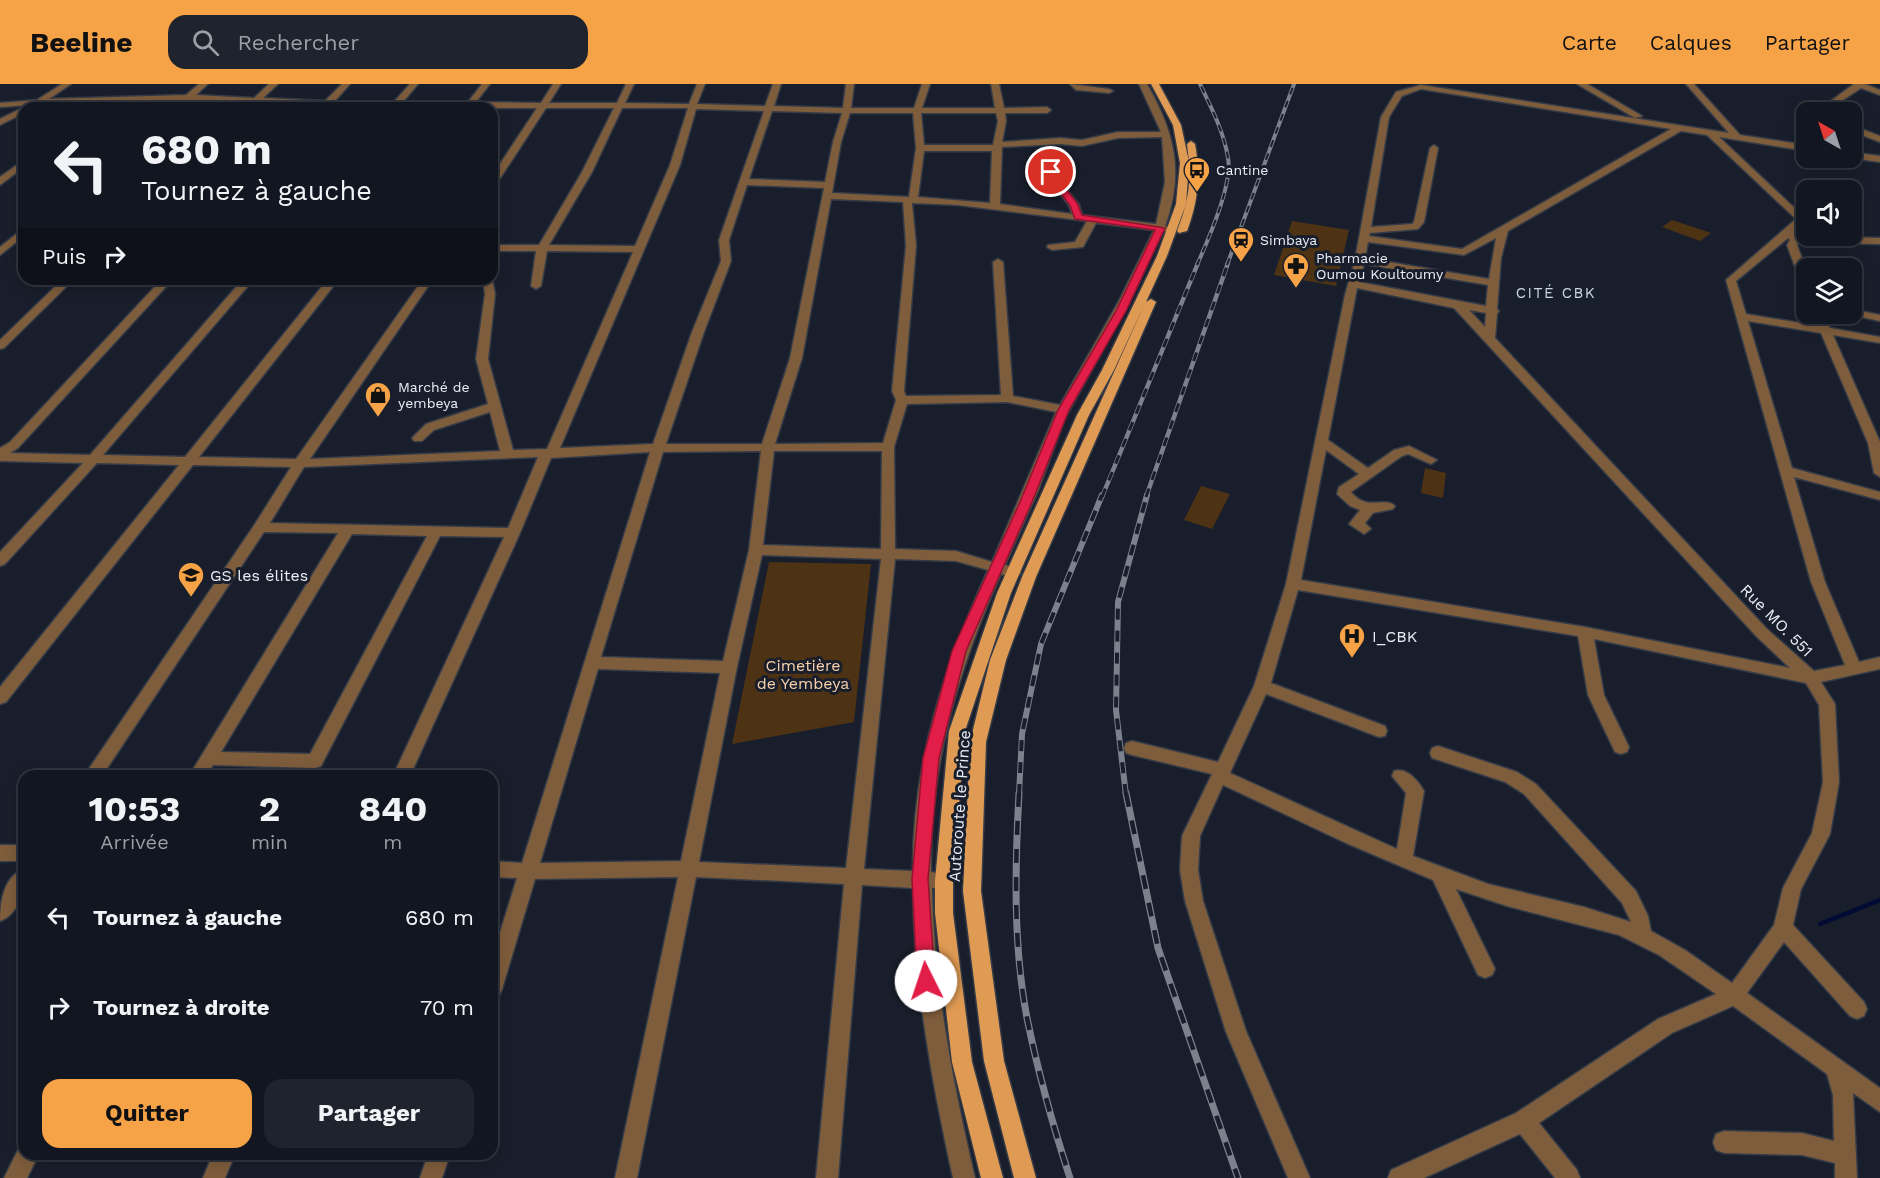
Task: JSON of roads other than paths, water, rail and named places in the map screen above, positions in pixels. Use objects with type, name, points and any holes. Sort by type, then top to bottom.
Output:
[{"type":"main road","name":"Autoroute le Prince","points":[[992,1178],[962,1062],[944,913],[944,880],[957,731],[1004,593],[1083,415],[1108,370],[1128,312],[1166,228],[1181,204],[1185,163],[1177,124],[1155,84]]},
{"type":"main road","name":"Autoroute le Prince","points":[[1025,1178],[994,1061],[972,891],[978,742],[998,660],[1029,577],[1192,206],[1196,164],[1187,124],[1165,84]]},
{"type":"street","points":[[39,102],[67,84]]},
{"type":"street","points":[[182,102],[204,84]]},
{"type":"street","points":[[254,102],[274,84]]},
{"type":"street","points":[[329,102],[346,84]]},
{"type":"street","points":[[398,102],[414,84]]},
{"type":"street","points":[[473,102],[486,84]]},
{"type":"street","points":[[498,174],[557,84]]},
{"type":"street","points":[[536,286],[542,248],[586,172],[630,84]]},
{"type":"street","points":[[404,770],[640,249],[687,134],[691,106],[701,84]]},
{"type":"street","points":[[498,970],[658,448],[698,332],[726,261],[724,240],[777,84]]},
{"type":"street","points":[[626,1178],[729,667],[756,550],[768,446],[796,358],[837,142],[847,111],[850,84]]},
{"type":"street","points":[[827,1178],[854,877],[888,555],[888,447],[902,400],[898,391],[911,246],[910,199],[920,148],[917,111],[926,84]]},
{"type":"street","points":[[995,84],[1002,121],[997,146],[995,207]]},
{"type":"street","points":[[1074,84],[1076,88],[1109,91]]},
{"type":"street","points":[[743,182],[995,207],[1166,228],[1172,161],[1167,134],[1143,84]]},
{"type":"street","points":[[1581,84],[1629,112],[1657,124]]},
{"type":"street","points":[[1690,84],[1737,137]]},
{"type":"street","points":[[1834,102],[1859,85],[1880,93]]},
{"type":"street","points":[[1299,1178],[1236,1032],[1194,901],[1189,870],[1191,836],[1262,686],[1293,584],[1353,284],[1360,260],[1385,117],[1399,94],[1423,86],[1796,146]]},
{"type":"street","points":[[107,102],[122,91]]},
{"type":"street","points":[[39,102],[188,97],[227,102]]},
{"type":"street","points":[[0,105],[18,104]]},
{"type":"street","points":[[498,106],[691,106],[847,111],[1047,110]]},
{"type":"street","points":[[0,123],[18,113]]},
{"type":"street","points":[[1464,252],[1679,128]]},
{"type":"street","points":[[1862,132],[1880,139]]},
{"type":"street","points":[[1710,133],[1801,219],[1789,232],[1731,280],[1788,471],[1818,582],[1854,669]]},
{"type":"street","points":[[920,148],[997,146],[1060,141],[1082,143],[1118,135],[1167,134]]},
{"type":"street","points":[[1364,234],[1415,226],[1419,222],[1434,148]]},
{"type":"street","points":[[1862,157],[1880,159]]},
{"type":"street","points":[[0,182],[18,168]]},
{"type":"street","points":[[1061,170],[1049,174],[1074,205],[1078,217]]},
{"type":"street","points":[[1052,248],[1079,245],[1093,219]]},
{"type":"street","points":[[1415,226],[1418,245]]},
{"type":"street","points":[[1489,340],[1494,311],[1496,258],[1503,230]]},
{"type":"street","points":[[1789,232],[1830,240],[1880,241]]},
{"type":"street","points":[[1789,232],[1795,240],[1792,245],[1797,258]]},
{"type":"street","points":[[1364,234],[1496,258]]},
{"type":"street","points":[[3,247],[18,236]]},
{"type":"street","points":[[3,247],[18,245]]},
{"type":"street","points":[[498,248],[640,249]]},
{"type":"street","points":[[1360,260],[1494,283]]},
{"type":"street","points":[[998,261],[1007,398]]},
{"type":"street","points":[[1353,284],[1494,311]]},
{"type":"street","points":[[0,346],[63,285]]},
{"type":"street","points":[[0,456],[14,445],[162,285]]},
{"type":"street","points":[[0,561],[93,459],[244,285]]},
{"type":"street","points":[[0,698],[329,285]]},
{"type":"street","points":[[96,770],[260,527],[300,463],[424,285]]},
{"type":"street","points":[[489,285],[490,294],[482,359],[508,456]]},
{"type":"street","name":"Rue MO. 551","points":[[1458,305],[1762,633],[1811,678]]},
{"type":"street","points":[[964,1178],[926,981],[920,879],[931,758],[959,651],[1026,502],[1064,410],[1128,312]]},
{"type":"street","points":[[1862,314],[1880,318]]},
{"type":"street","points":[[1740,316],[1880,340]]},
{"type":"street","points":[[1822,324],[1877,444],[1880,473]]},
{"type":"street","points":[[902,400],[1007,398],[1064,410]]},
{"type":"street","points":[[418,438],[430,427],[495,406]]},
{"type":"street","points":[[1321,441],[1368,474]]},
{"type":"street","points":[[0,456],[300,463],[658,448],[888,447]]},
{"type":"street","points":[[1389,506],[1374,510],[1367,508],[1353,503],[1344,494],[1344,490],[1398,453],[1409,450],[1431,460]]},
{"type":"street","points":[[1788,471],[1880,496]]},
{"type":"street","points":[[1364,530],[1356,524],[1366,514],[1367,508]]},
{"type":"street","points":[[260,527],[513,533]]},
{"type":"street","points":[[201,770],[348,530]]},
{"type":"street","points":[[208,758],[315,761],[436,531]]},
{"type":"street","points":[[756,550],[956,556],[1014,573]]},
{"type":"street","name":"Rue MO. 551","points":[[1293,584],[1585,632],[1811,678]]},
{"type":"street","points":[[1585,632],[1596,695],[1621,747]]},
{"type":"street","points":[[594,663],[729,667]]},
{"type":"street","points":[[1399,1178],[1524,1121],[1665,1026],[1734,996],[1783,928],[1792,888],[1821,834],[1831,782],[1827,704],[1811,678],[1880,663]]},
{"type":"street","points":[[1262,686],[1378,731]]},
{"type":"street","points":[[1132,748],[1200,763],[1404,859],[1489,892],[1613,923],[1643,936],[1684,961],[1835,1066],[1880,1101]]},
{"type":"street","points":[[1438,753],[1510,777],[1530,789],[1629,897],[1639,916],[1643,936]]},
{"type":"street","points":[[1400,776],[1415,791],[1404,859]]},
{"type":"street","points":[[0,853],[18,853]]},
{"type":"street","points":[[498,869],[688,869],[944,880]]},
{"type":"street","points":[[1439,873],[1485,969]]},
{"type":"street","points":[[0,913],[18,886]]},
{"type":"street","points":[[1783,928],[1857,1009]]},
{"type":"street","points":[[1835,1066],[1843,1095],[1846,1178]]},
{"type":"street","points":[[1524,1121],[1569,1178]]},
{"type":"street","points":[[1724,1142],[1802,1144],[1845,1155]]},
{"type":"street","points":[[15,1178],[25,1160]]},
{"type":"street","points":[[214,1178],[222,1160]]},
{"type":"street","points":[[431,1178],[437,1160]]},
{"type":"waterway","points":[[1820,924],[1880,900]]},
{"type":"railway","points":[[1197,265],[1218,212],[1229,169],[1217,120],[1200,84]]},
{"type":"railway","points":[[1227,265],[1294,84]]},
{"type":"railway","points":[[1102,497],[1198,263]]},
{"type":"railway","points":[[1146,497],[1228,263]]},
{"type":"railway","points":[[1019,795],[1022,734],[1041,644],[1102,495]]},
{"type":"railway","points":[[1126,795],[1116,710],[1118,602],[1147,495]]},
{"type":"railway","points":[[1019,793],[1016,906],[1022,990],[1041,1079],[1070,1178]]},
{"type":"railway","points":[[1126,793],[1158,948],[1238,1178]]},
{"type":"place","name":"Cantine","points":[[1197,193]]},
{"type":"place","name":"Simbaya","points":[[1241,263]]},
{"type":"place","name":"Pharmacie Oumou Koultoumy","points":[[1296,289]]},
{"type":"place","name":"Marché de yembeya","points":[[378,418]]},
{"type":"place","name":"GS les élites","points":[[191,598]]},
{"type":"place","name":"I_CBK","points":[[1352,659]]},
{"type":"district","name":"CITÉ CBK","points":[[1556,293]]},
{"type":"park label","name":"Cimetière de Yembeya","points":[[803,674]]}]
